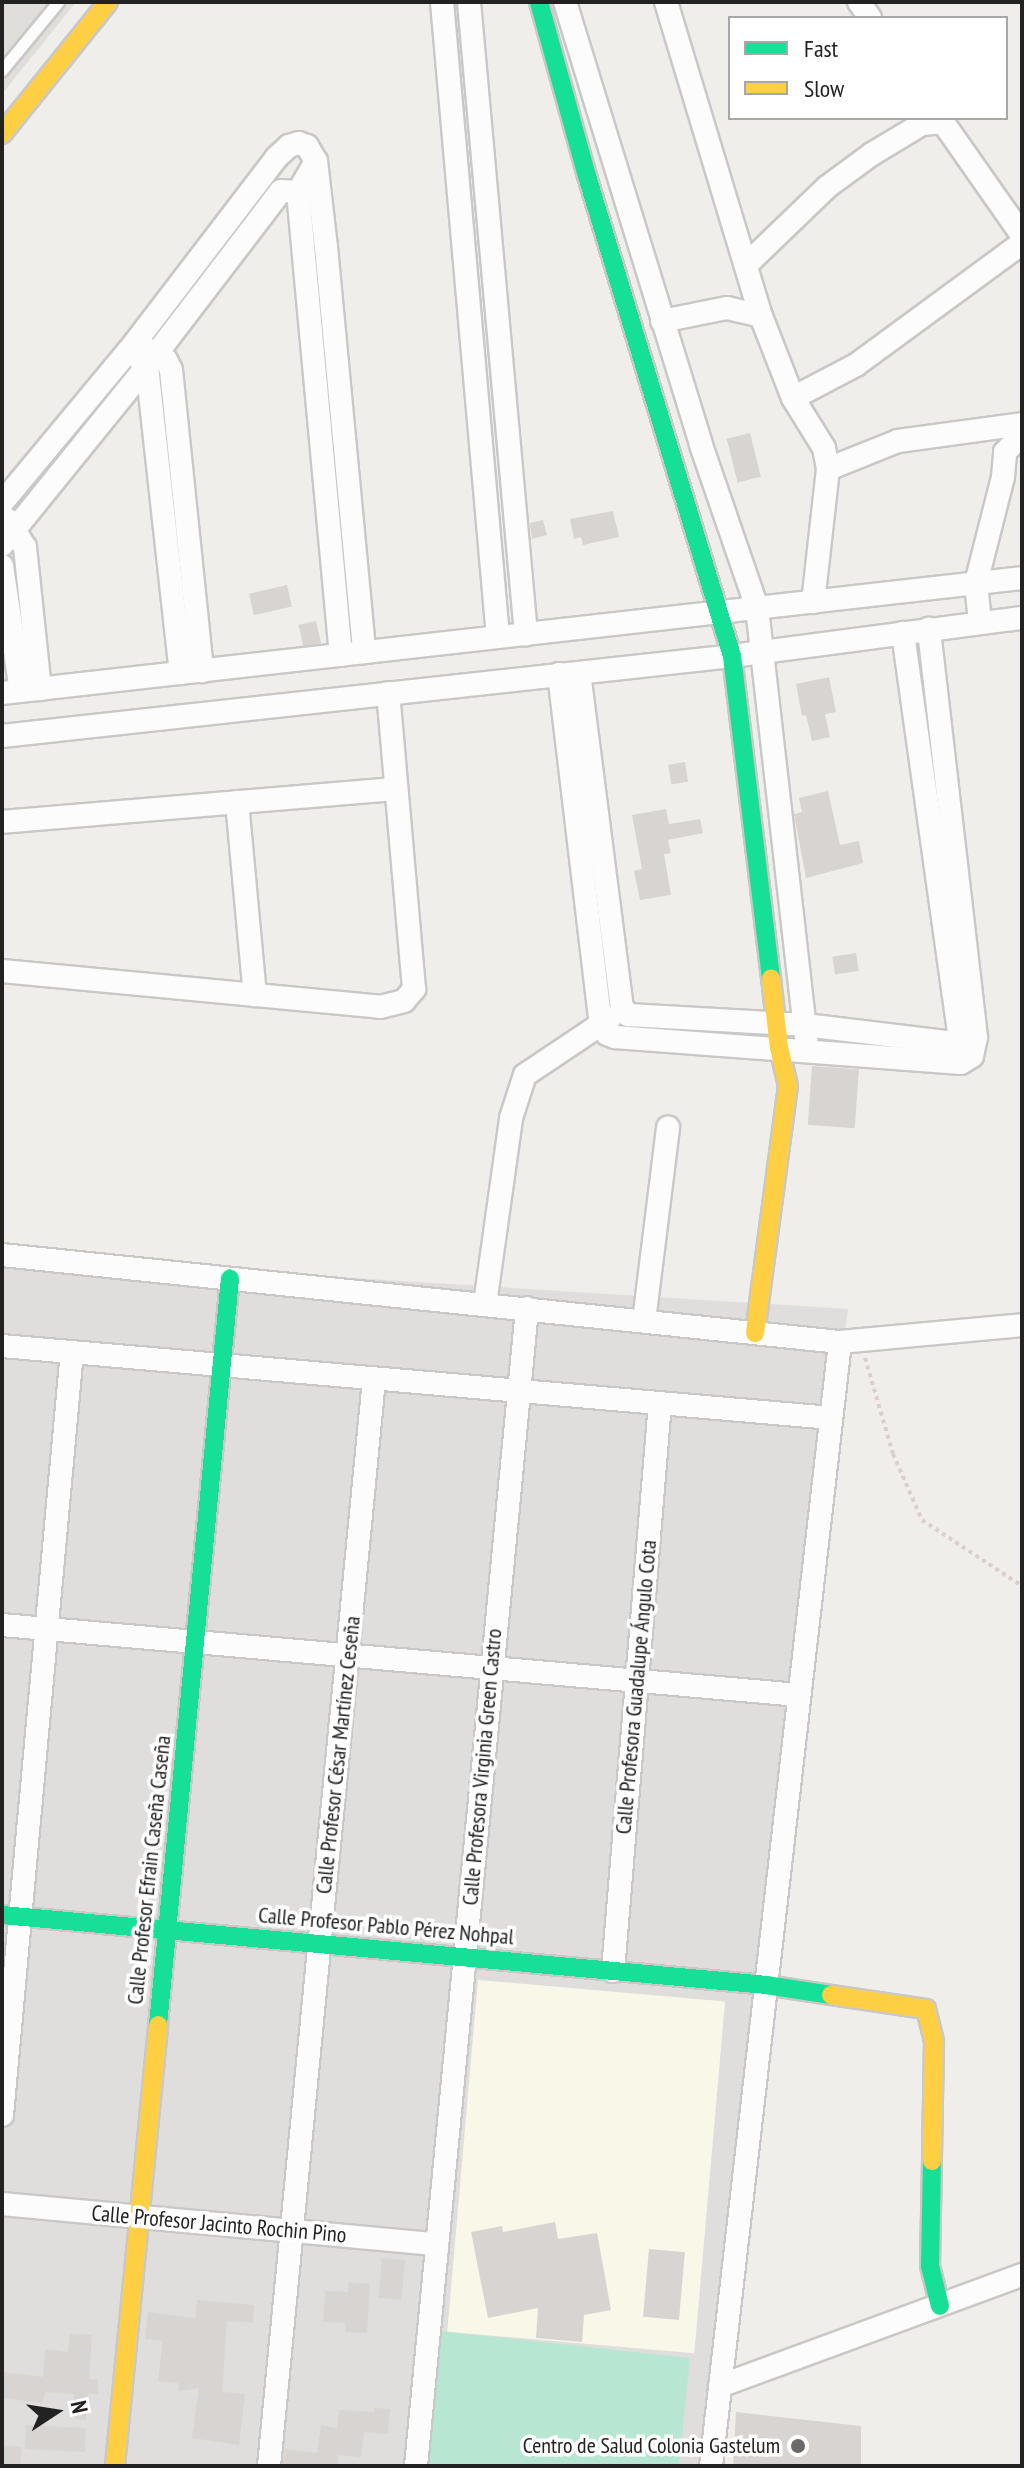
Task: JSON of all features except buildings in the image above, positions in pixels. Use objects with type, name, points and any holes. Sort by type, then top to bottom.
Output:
[{"type":"street","points":[[2,134],[108,2]]},
{"type":"street","points":[[442,2],[498,637]]},
{"type":"street","points":[[469,2],[526,634]]},
{"type":"street","points":[[539,2],[587,176],[732,656],[779,1048],[788,1086],[755,1333]]},
{"type":"street","points":[[565,2],[662,321],[757,608],[806,1050]]},
{"type":"street","points":[[666,2],[761,316],[793,398],[824,448],[828,469],[813,602]]},
{"type":"street","points":[[746,265],[827,187],[872,154],[922,124],[942,120],[1022,235]]},
{"type":"street","points":[[2,503],[130,348],[276,158],[289,146],[299,143],[307,146],[316,161],[364,652]]},
{"type":"street","points":[[316,161],[298,192],[341,655]]},
{"type":"street","points":[[21,691],[28,563],[7,529],[152,359],[281,191],[293,189],[298,192]]},
{"type":"street","points":[[793,398],[856,365],[1022,243]]},
{"type":"street","points":[[662,321],[727,308],[761,316]]},
{"type":"street","points":[[130,348],[171,370],[191,672]]},
{"type":"street","points":[[828,469],[898,441],[1022,424]]},
{"type":"street","points":[[980,622],[976,583],[1003,477],[1005,452],[1022,435]]},
{"type":"street","points":[[2,566],[21,691]]},
{"type":"street","points":[[21,691],[1022,578]]},
{"type":"street","points":[[2,736],[732,656],[1022,618]]},
{"type":"street","points":[[569,674],[601,1025],[615,1037],[806,1050],[942,1064],[961,1063],[972,1056],[976,1037],[929,629]]},
{"type":"street","points":[[569,674],[622,1007],[628,1015],[805,1025],[940,1044],[954,1043],[959,1032],[903,633]]},
{"type":"street","points":[[2,971],[380,1007],[404,1001],[414,989],[388,693]]},
{"type":"street","points":[[2,822],[396,789]]},
{"type":"street","points":[[237,802],[255,995]]},
{"type":"street","points":[[485,1304],[511,1118],[525,1075],[601,1025],[622,1007]]},
{"type":"street","points":[[644,1321],[668,1127]]},
{"type":"street","points":[[2,1255],[850,1341],[1022,1325]]},
{"type":"street","name":"Calle Profesor Efrain Caseña Caseña","points":[[115,2466],[230,1278]]},
{"type":"street","name":"Calle Profesora Virginia Green Castro","points":[[416,2466],[527,1308]]},
{"type":"street","points":[[711,2466],[831,1418],[850,1341]]},
{"type":"street","points":[[2,1346],[831,1418]]},
{"type":"street","points":[[2,2115],[11,1916],[47,1629],[72,1352]]},
{"type":"street","name":"Calle Profesor César Martínez Ceseña","points":[[269,2466],[374,1379]]},
{"type":"street","name":"Calle Profesora Guadalupe Ángulo Cota","points":[[613,1971],[660,1403]]},
{"type":"street","points":[[2,1625],[799,1695]]},
{"type":"street","name":"Calle Profesor Pablo Pérez Nohpal","points":[[11,1916],[766,1985],[926,2009],[934,2042],[930,2266],[940,2306]]},
{"type":"street","name":"Calle Profesor Jacinto Rochin Pino","points":[[2,2204],[437,2244]]},
{"type":"street","points":[[720,2386],[1022,2275]]},
{"type":"lane","points":[[2,70],[58,2]]},
{"type":"path","points":[[850,1341],[922,1520],[1022,1586]]},
{"type":"shaded area","points":[[2,2],[76,2],[2,94]]},
{"type":"shaded area","points":[[2,1256],[848,1309],[824,1484],[717,2466],[2,2466]]},
{"type":"shaded area","points":[[478,1980],[725,2002],[694,2353],[447,2332]]},
{"type":"green space","points":[[440,2331],[690,2358],[679,2466],[428,2466]]},
{"type":"traffic: fast","points":[[539,2],[587,176],[732,656],[771,978]]},
{"type":"traffic: fast","points":[[158,2025],[230,1278]]},
{"type":"traffic: fast","points":[[2,1915],[766,1985],[831,1995]]},
{"type":"traffic: fast","points":[[932,2161],[930,2266],[940,2306]]},
{"type":"traffic: slow","points":[[2,134],[108,2]]},
{"type":"traffic: slow","points":[[755,1333],[788,1086],[779,1048],[771,978]]},
{"type":"traffic: slow","points":[[831,1995],[926,2009],[934,2042],[932,2161]]},
{"type":"traffic: slow","points":[[115,2466],[158,2025]]},
{"type":"place","name":"Centro de Salud Colonia Gastelum","points":[[798,2446]]}]
